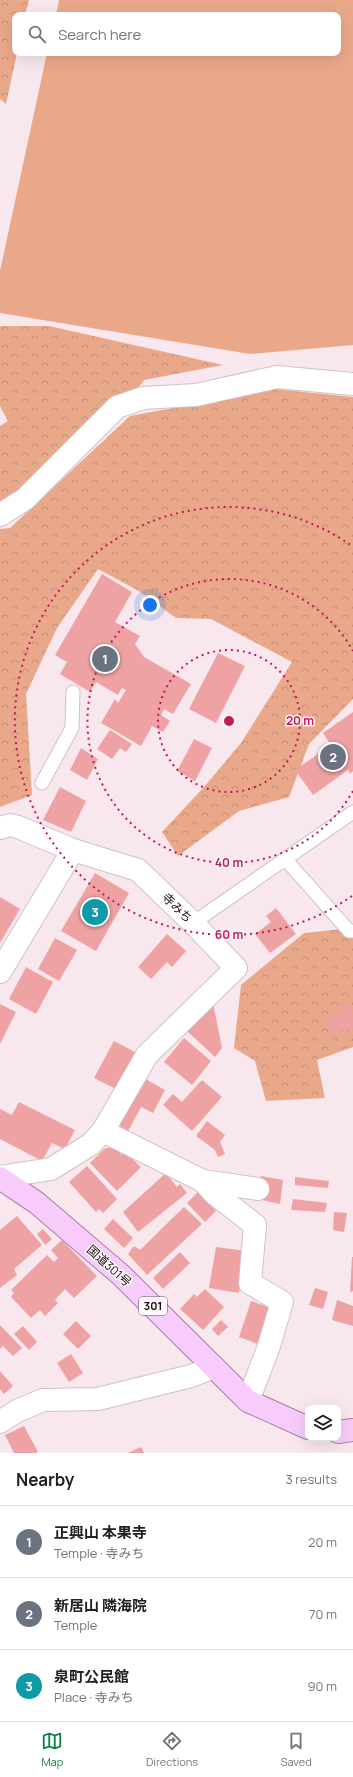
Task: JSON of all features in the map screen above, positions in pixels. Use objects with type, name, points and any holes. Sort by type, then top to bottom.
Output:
[{"type":"highway","name":"国道301号","points":[[0,1177],[37,1203],[121,1275],[248,1401],[305,1427]]},
{"type":"highway","points":[[341,1432],[353,1430]]},
{"type":"street","points":[[0,514],[25,499],[117,407],[143,398],[196,395],[277,377],[353,384]]},
{"type":"street","name":"寺みち","points":[[0,828],[10,825],[18,827],[73,850],[138,870],[193,923],[236,968],[147,1055],[102,1131]]},
{"type":"street","points":[[0,972],[73,850]]},
{"type":"street","points":[[0,1177],[51,1169],[91,1144],[102,1131],[203,1181],[258,1189]]},
{"type":"street","points":[[203,1181],[215,1194],[255,1225],[250,1283],[282,1302],[268,1349],[248,1401]]},
{"type":"street","points":[[0,1422],[43,1400],[98,1399],[191,1376],[214,1367]]},
{"type":"lane","points":[[42,783],[72,728],[73,692]]},
{"type":"lane","points":[[193,923],[286,860],[353,812]]},
{"type":"lane","points":[[286,860],[349,931],[353,931]]},
{"type":"green space","points":[[0,0],[29,0],[26,12],[12,12],[12,56],[16,56],[6,104],[0,99]]},
{"type":"green space","points":[[59,0],[353,0],[353,345],[250,354],[0,313],[0,271],[46,56],[341,56],[341,12],[57,12]]},
{"type":"green space","points":[[0,326],[49,326],[223,365],[144,380],[126,404],[0,515],[0,426],[8,421],[0,406]]},
{"type":"green space","points":[[274,389],[353,397],[353,699],[309,744],[289,797],[239,811],[178,856],[162,832],[204,787],[241,743],[292,662],[211,619],[176,618],[139,591],[98,569],[57,628],[26,694],[32,795],[0,807],[0,529],[10,528],[130,416]]},
{"type":"green space","points":[[353,928],[353,1047],[317,1060],[325,1098],[266,1101],[255,1061],[234,1048],[241,985],[304,933]]},
{"type":"building","points":[[102,574],[132,592],[115,622],[140,636],[135,644],[144,657],[191,684],[173,714],[164,709],[161,715],[170,721],[163,732],[152,726],[141,746],[101,723],[115,699],[118,703],[126,690],[122,688],[118,695],[96,682],[90,692],[60,674],[67,662],[55,655]]},
{"type":"building","points":[[218,653],[245,666],[216,723],[189,709]]},
{"type":"building","points":[[353,712],[353,771],[350,774],[348,770],[313,795],[295,770],[331,745],[323,733]]},
{"type":"building","points":[[110,730],[132,744],[126,752],[120,748],[112,759],[97,749]]},
{"type":"building","points":[[194,739],[212,748],[195,781],[177,771]]},
{"type":"building","points":[[81,748],[98,759],[87,780],[70,770]]},
{"type":"building","points":[[60,787],[86,801],[71,832],[43,820]]},
{"type":"building","points":[[95,873],[129,893],[96,951],[61,931]]},
{"type":"building","points":[[0,897],[20,909],[0,943]]},
{"type":"building","points":[[276,908],[296,934],[270,953],[255,934],[271,922],[266,916]]},
{"type":"building","points":[[167,934],[186,951],[172,967],[167,962],[151,979],[138,967]]},
{"type":"building","points":[[55,938],[77,950],[59,981],[38,969]]},
{"type":"building","points":[[26,967],[53,982],[36,1014],[9,999]]},
{"type":"building","points":[[213,1003],[222,1048],[215,1057],[187,1031]]},
{"type":"building","points":[[0,1004],[16,1012],[0,1044]]},
{"type":"building","points":[[350,1004],[353,1016],[353,1028],[330,1034],[326,1017],[340,1014],[338,1007]]},
{"type":"building","points":[[184,1038],[211,1061],[192,1085],[164,1062]]},
{"type":"building","points":[[114,1041],[135,1052],[116,1089],[94,1078]]},
{"type":"building","points":[[142,1077],[165,1090],[153,1113],[141,1107],[127,1133],[112,1125]]},
{"type":"building","points":[[202,1080],[222,1097],[192,1131],[163,1105],[173,1094],[182,1102]]},
{"type":"building","points":[[19,1102],[75,1130],[65,1149],[52,1143],[42,1161],[0,1139],[0,1109],[12,1115]]},
{"type":"building","points":[[207,1121],[225,1135],[220,1142],[225,1154],[218,1157],[215,1150],[196,1136]]},
{"type":"building","points":[[116,1145],[121,1155],[124,1151],[141,1167],[117,1191],[90,1163],[104,1149]]},
{"type":"building","points":[[87,1166],[117,1199],[103,1213],[99,1209],[96,1212],[69,1182]]},
{"type":"building","points":[[166,1173],[177,1187],[180,1184],[187,1193],[138,1232],[123,1212]]},
{"type":"building","points":[[261,1176],[283,1180],[280,1204],[258,1199]]},
{"type":"building","points":[[295,1177],[329,1181],[328,1188],[295,1185]]},
{"type":"building","points":[[198,1192],[216,1211],[205,1222],[187,1203]]},
{"type":"building","points":[[293,1199],[327,1203],[325,1212],[291,1210]]},
{"type":"building","points":[[184,1207],[202,1224],[147,1275],[128,1254],[134,1246],[140,1250]]},
{"type":"building","points":[[334,1212],[347,1213],[344,1232],[333,1230]]},
{"type":"building","points":[[17,1216],[42,1245],[14,1269],[17,1275],[0,1288],[0,1230]]},
{"type":"building","points":[[113,1219],[133,1238],[124,1248],[104,1229]]},
{"type":"building","points":[[43,1229],[52,1239],[45,1245],[37,1234]]},
{"type":"building","points":[[62,1240],[97,1276],[74,1298],[65,1289],[55,1300],[58,1303],[45,1316],[40,1310],[31,1318],[11,1297],[14,1293],[11,1290],[47,1255],[54,1262],[58,1258],[51,1250]]},
{"type":"building","points":[[216,1247],[246,1251],[239,1293],[209,1288]]},
{"type":"building","points":[[180,1252],[190,1263],[163,1289],[153,1278]]},
{"type":"building","points":[[352,1257],[353,1291],[350,1292]]},
{"type":"building","points":[[315,1288],[328,1292],[323,1309],[309,1305]]},
{"type":"building","points":[[205,1289],[224,1307],[203,1330],[180,1309],[194,1294],[197,1297]]},
{"type":"building","points":[[337,1300],[353,1306],[353,1326],[332,1320]]},
{"type":"building","points":[[251,1301],[271,1308],[258,1344],[239,1337]]},
{"type":"building","points":[[221,1320],[228,1327],[218,1336],[212,1329]]},
{"type":"building","points":[[76,1321],[91,1336],[78,1349],[63,1334]]},
{"type":"building","points":[[0,1325],[22,1348],[13,1356],[3,1346],[0,1349]]},
{"type":"building","points":[[23,1326],[37,1342],[29,1350],[14,1334]]},
{"type":"building","points":[[71,1354],[83,1373],[69,1382],[57,1363]]},
{"type":"building","points":[[0,1371],[13,1386],[4,1394],[0,1389]]},
{"type":"building","points":[[24,1426],[38,1452],[14,1453],[5,1435]]},
{"type":"building","points":[[141,1447],[144,1453],[128,1453]]},
{"type":"place","name":"正興山 本果寺","points":[[105,659]]},
{"type":"place","name":"新居山 隣海院","points":[[333,757]]},
{"type":"place","name":"泉町公民館","points":[[95,912]]}]
